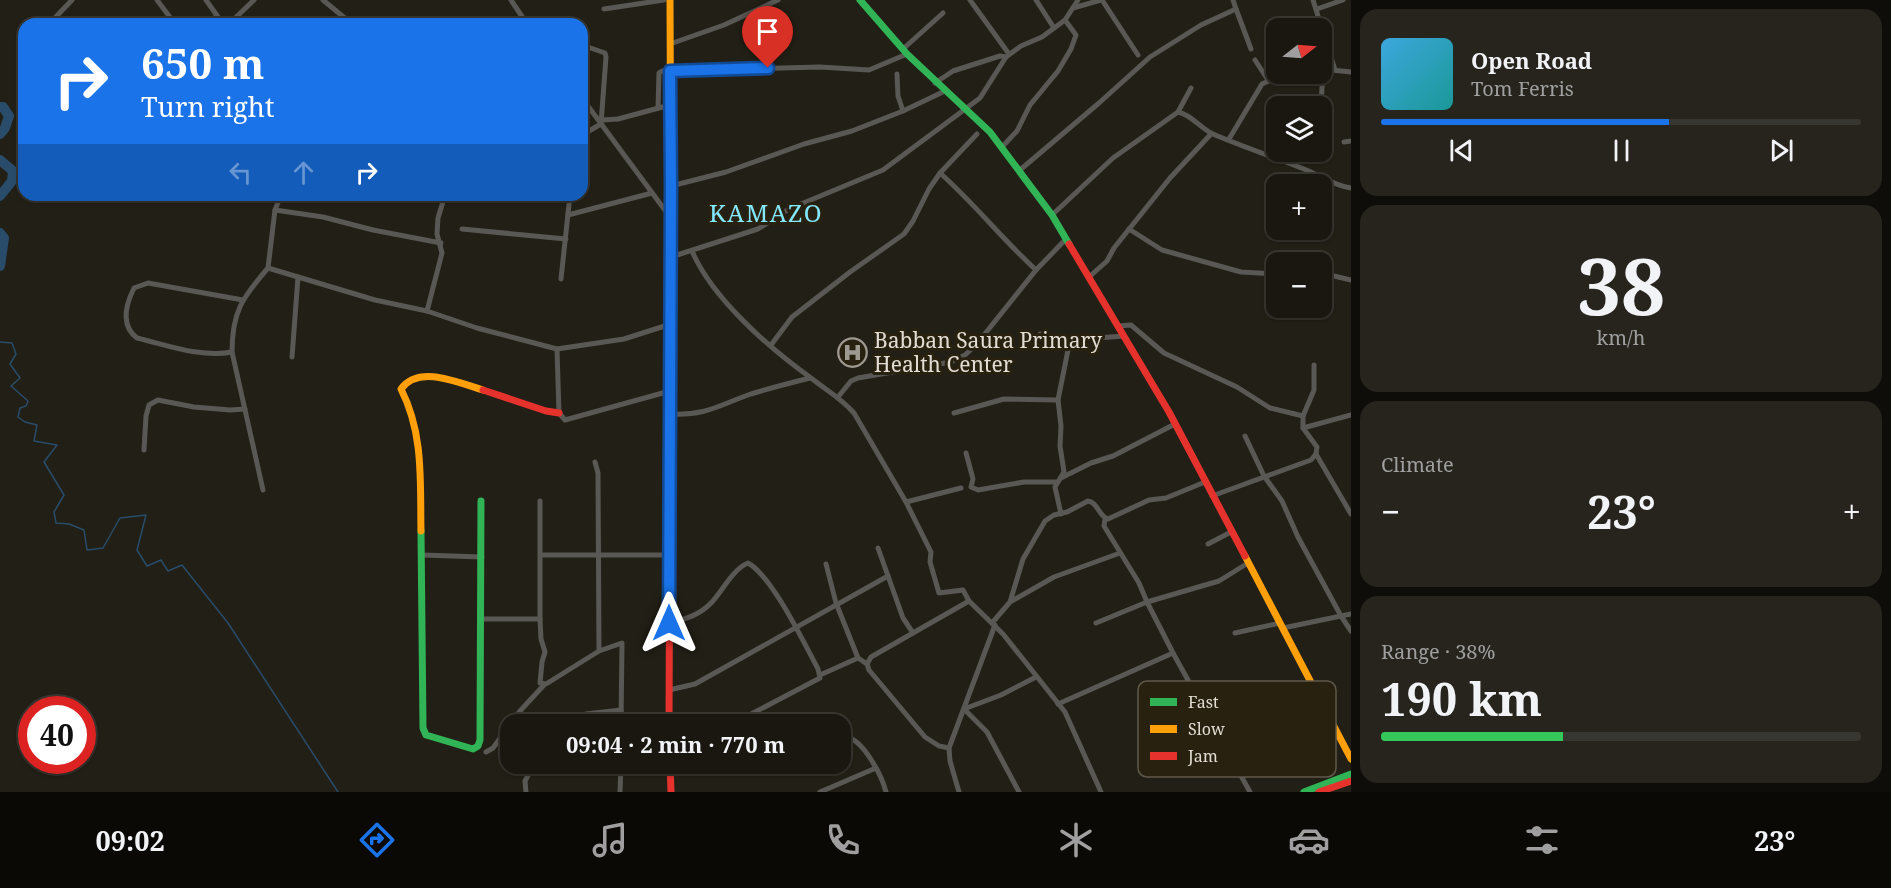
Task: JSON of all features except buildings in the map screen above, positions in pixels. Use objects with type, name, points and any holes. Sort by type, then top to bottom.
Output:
[{"type":"street","points":[[55,18],[72,0]]},
{"type":"street","points":[[157,0],[170,18]]},
{"type":"street","points":[[206,0],[217,16],[214,18]]},
{"type":"street","points":[[235,18],[254,0]]},
{"type":"street","points":[[323,0],[345,18]]},
{"type":"street","points":[[511,0],[523,18]]},
{"type":"street","points":[[604,9],[664,0]]},
{"type":"street","points":[[669,714],[670,0]]},
{"type":"street","points":[[670,44],[724,25],[778,0]]},
{"type":"street","points":[[970,0],[1007,56]]},
{"type":"street","points":[[1036,0],[1054,28]]},
{"type":"street","points":[[671,257],[758,229],[789,209],[883,170],[980,98],[1007,56],[1042,37],[1065,20],[1078,0]]},
{"type":"street","points":[[1073,8],[1101,0],[1138,55]]},
{"type":"street","points":[[1233,0],[1251,49]]},
{"type":"street","points":[[1313,0],[1335,70]]},
{"type":"street","points":[[1317,9],[1343,0]]},
{"type":"street","points":[[864,1],[905,52],[990,132],[1052,215],[1175,424],[1310,681]]},
{"type":"street","points":[[1020,170],[1150,57],[1201,25],[1236,9]]},
{"type":"street","points":[[658,108],[659,73],[820,67],[869,70],[905,52],[943,13]]},
{"type":"street","points":[[1002,147],[1017,131],[1030,105],[1058,71],[1071,49],[1076,35],[1065,20]]},
{"type":"street","points":[[588,47],[605,54],[602,122]]},
{"type":"street","points":[[935,82],[953,71],[1000,56],[1007,56]]},
{"type":"street","points":[[1255,60],[1266,78]]},
{"type":"street","points":[[1332,70],[1351,72]]},
{"type":"street","points":[[897,74],[898,96],[903,111]]},
{"type":"street","points":[[1229,139],[1262,84],[1266,82]]},
{"type":"street","points":[[1052,215],[1113,158],[1178,112],[1191,88]]},
{"type":"street","points":[[671,186],[726,172],[804,144],[852,131],[945,91]]},
{"type":"street","points":[[588,105],[671,218]]},
{"type":"street","points":[[588,131],[602,122],[670,105]]},
{"type":"street","points":[[1178,112],[1184,113],[1211,134],[1266,155]]},
{"type":"street","points":[[771,345],[792,316],[904,234],[940,173],[977,134]]},
{"type":"street","points":[[1089,277],[1107,261],[1114,248],[1170,178],[1211,134]]},
{"type":"street","points":[[1344,141],[1351,141]]},
{"type":"street","points":[[1287,162],[1351,188]]},
{"type":"street","points":[[940,173],[969,199],[982,217],[1036,270]]},
{"type":"street","points":[[568,215],[652,193]]},
{"type":"street","points":[[263,490],[232,352],[234,319],[243,300],[268,268],[275,210],[279,201]]},
{"type":"street","points":[[427,311],[442,253],[437,234],[438,218],[443,201]]},
{"type":"street","points":[[561,279],[569,201]]},
{"type":"street","points":[[275,210],[323,217],[373,230],[441,243]]},
{"type":"street","points":[[462,229],[566,239]]},
{"type":"street","points":[[1129,230],[1162,250],[1241,272],[1266,273]]},
{"type":"street","points":[[838,397],[851,381],[858,378],[951,362],[965,355],[976,345],[1036,270],[1066,239]]},
{"type":"street","points":[[692,251],[700,269],[715,292],[771,345],[810,378],[838,397],[854,413],[906,502],[931,552],[930,562],[939,593],[963,590],[969,601],[994,624],[1069,720],[1101,792]]},
{"type":"street","points":[[268,268],[375,300],[427,311],[477,328],[557,349],[624,339],[671,324]]},
{"type":"street","points":[[1332,275],[1351,280]]},
{"type":"street","points":[[292,357],[298,277]]},
{"type":"street","points":[[232,352],[220,355],[137,338],[130,330],[126,316],[126,303],[134,288],[148,284],[243,300]]},
{"type":"street","points":[[1118,326],[1131,325],[1164,353],[1238,387],[1270,408],[1303,416]]},
{"type":"street","points":[[1040,334],[1070,340],[1124,336]]},
{"type":"street","points":[[1061,514],[1055,487],[1064,472],[1060,446],[1061,426],[1058,400],[1070,340]]},
{"type":"street","points":[[557,349],[559,413],[562,418],[568,420],[670,391]]},
{"type":"street","points":[[1212,496],[1311,460],[1316,454],[1317,447],[1303,428],[1303,416],[1314,390],[1314,365]]},
{"type":"street","points":[[481,501],[480,740],[478,746],[473,749],[426,735],[423,728],[419,447],[411,409],[401,389],[406,381],[416,377],[438,378],[559,413]]},
{"type":"street","points":[[670,414],[702,413],[749,395],[810,378]]},
{"type":"street","points":[[954,413],[1004,399],[1058,400]]},
{"type":"street","points":[[144,450],[149,405],[158,400],[194,407],[245,410]]},
{"type":"street","points":[[1303,428],[1351,415]]},
{"type":"street","points":[[966,453],[974,479],[971,487],[978,490],[1024,482],[1059,480],[1091,463],[1113,456],[1175,424]]},
{"type":"street","points":[[1245,436],[1265,477],[1282,501],[1298,537],[1351,631]]},
{"type":"street","points":[[1316,454],[1351,514]]},
{"type":"street","points":[[595,462],[598,473],[599,651]]},
{"type":"street","points":[[1105,519],[1149,500],[1166,498],[1205,482]]},
{"type":"street","points":[[906,502],[961,488]]},
{"type":"street","points":[[540,501],[540,619],[545,652],[540,681],[544,685]]},
{"type":"street","points":[[959,792],[950,761],[949,748],[994,624],[1010,602],[1023,559],[1045,520],[1054,515],[1088,501],[1094,503],[1105,519],[1104,526],[1139,583],[1189,681]]},
{"type":"street","points":[[1208,544],[1231,532]]},
{"type":"street","points":[[878,548],[903,618],[913,633]]},
{"type":"street","points":[[1010,602],[1054,577],[1120,553]]},
{"type":"street","points":[[422,555],[482,557]]},
{"type":"street","points":[[541,555],[670,555]]},
{"type":"street","points":[[669,623],[690,618],[700,612],[711,603],[741,567],[748,563],[762,574],[796,628],[820,675]]},
{"type":"street","points":[[1096,623],[1147,602],[1219,581],[1248,563]]},
{"type":"street","points":[[826,564],[836,603],[858,658],[867,664],[869,670],[926,737],[939,746],[949,748]]},
{"type":"street","points":[[669,690],[695,684],[836,603],[888,576]]},
{"type":"street","points":[[867,664],[871,657],[969,601]]},
{"type":"street","points":[[1235,633],[1351,614]]},
{"type":"street","points":[[482,619],[540,619]]},
{"type":"street","points":[[486,752],[493,748],[520,711],[544,685],[599,651],[622,643],[621,714]]},
{"type":"street","points":[[1058,704],[1173,653]]},
{"type":"street","points":[[751,714],[820,678],[820,675],[858,658]]},
{"type":"street","points":[[964,709],[1001,695],[1036,677]]},
{"type":"street","points":[[964,709],[987,732],[1019,792]]},
{"type":"street","points":[[586,714],[621,710]]},
{"type":"street","points":[[1336,730],[1351,759]]},
{"type":"street","points":[[851,739],[856,741],[880,772],[886,792]]},
{"type":"street","points":[[820,792],[876,768]]},
{"type":"street","points":[[526,792],[525,781],[529,774]]},
{"type":"street","points":[[620,792],[621,774]]},
{"type":"street","points":[[670,774],[671,792]]},
{"type":"street","points":[[1304,792],[1351,774]]},
{"type":"street","points":[[1242,777],[1250,792]]},
{"type":"street","points":[[1319,792],[1351,782]]},
{"type":"waterway","points":[[0,107],[3,107],[9,116],[0,134]]},
{"type":"waterway","points":[[0,160],[13,171],[12,181],[0,196]]},
{"type":"waterway","points":[[0,233],[4,238],[0,266]]},
{"type":"waterway","points":[[0,342],[12,343],[16,354],[10,364],[20,378],[11,386],[28,401],[26,406],[20,408],[18,417],[25,422],[37,425],[34,441],[57,445],[44,462],[64,495],[54,512],[56,523],[69,524],[84,530],[87,550],[103,548],[120,518],[146,515],[137,550],[147,566],[161,560],[168,571],[182,565],[228,623],[338,792]]},
{"type":"traffic: fast","points":[[860,0],[907,54],[990,132],[1052,215],[1069,244]]},
{"type":"traffic: fast","points":[[421,531],[423,728],[426,735],[473,749],[478,746],[480,740],[481,501]]},
{"type":"traffic: fast","points":[[1304,792],[1351,774]]},
{"type":"traffic: slow","points":[[670,0],[671,239]]},
{"type":"traffic: slow","points":[[421,531],[417,441],[414,423],[401,389],[409,382],[429,376],[483,390]]},
{"type":"traffic: slow","points":[[1245,556],[1310,681]]},
{"type":"traffic: slow","points":[[1336,730],[1351,759]]},
{"type":"traffic: jam","points":[[669,714],[671,239]]},
{"type":"traffic: jam","points":[[1069,244],[1169,412],[1245,556]]},
{"type":"traffic: jam","points":[[483,390],[546,411],[559,413]]},
{"type":"traffic: jam","points":[[670,774],[671,792]]},
{"type":"traffic: jam","points":[[1319,792],[1351,781]]},
{"type":"place","name":"Babban Saura Primary Health Center","points":[[853,353]]},
{"type":"district","name":"KAMAZO","points":[[766,214]]},
{"type":"route","points":[[669,623],[670,71],[768,68]]}]
